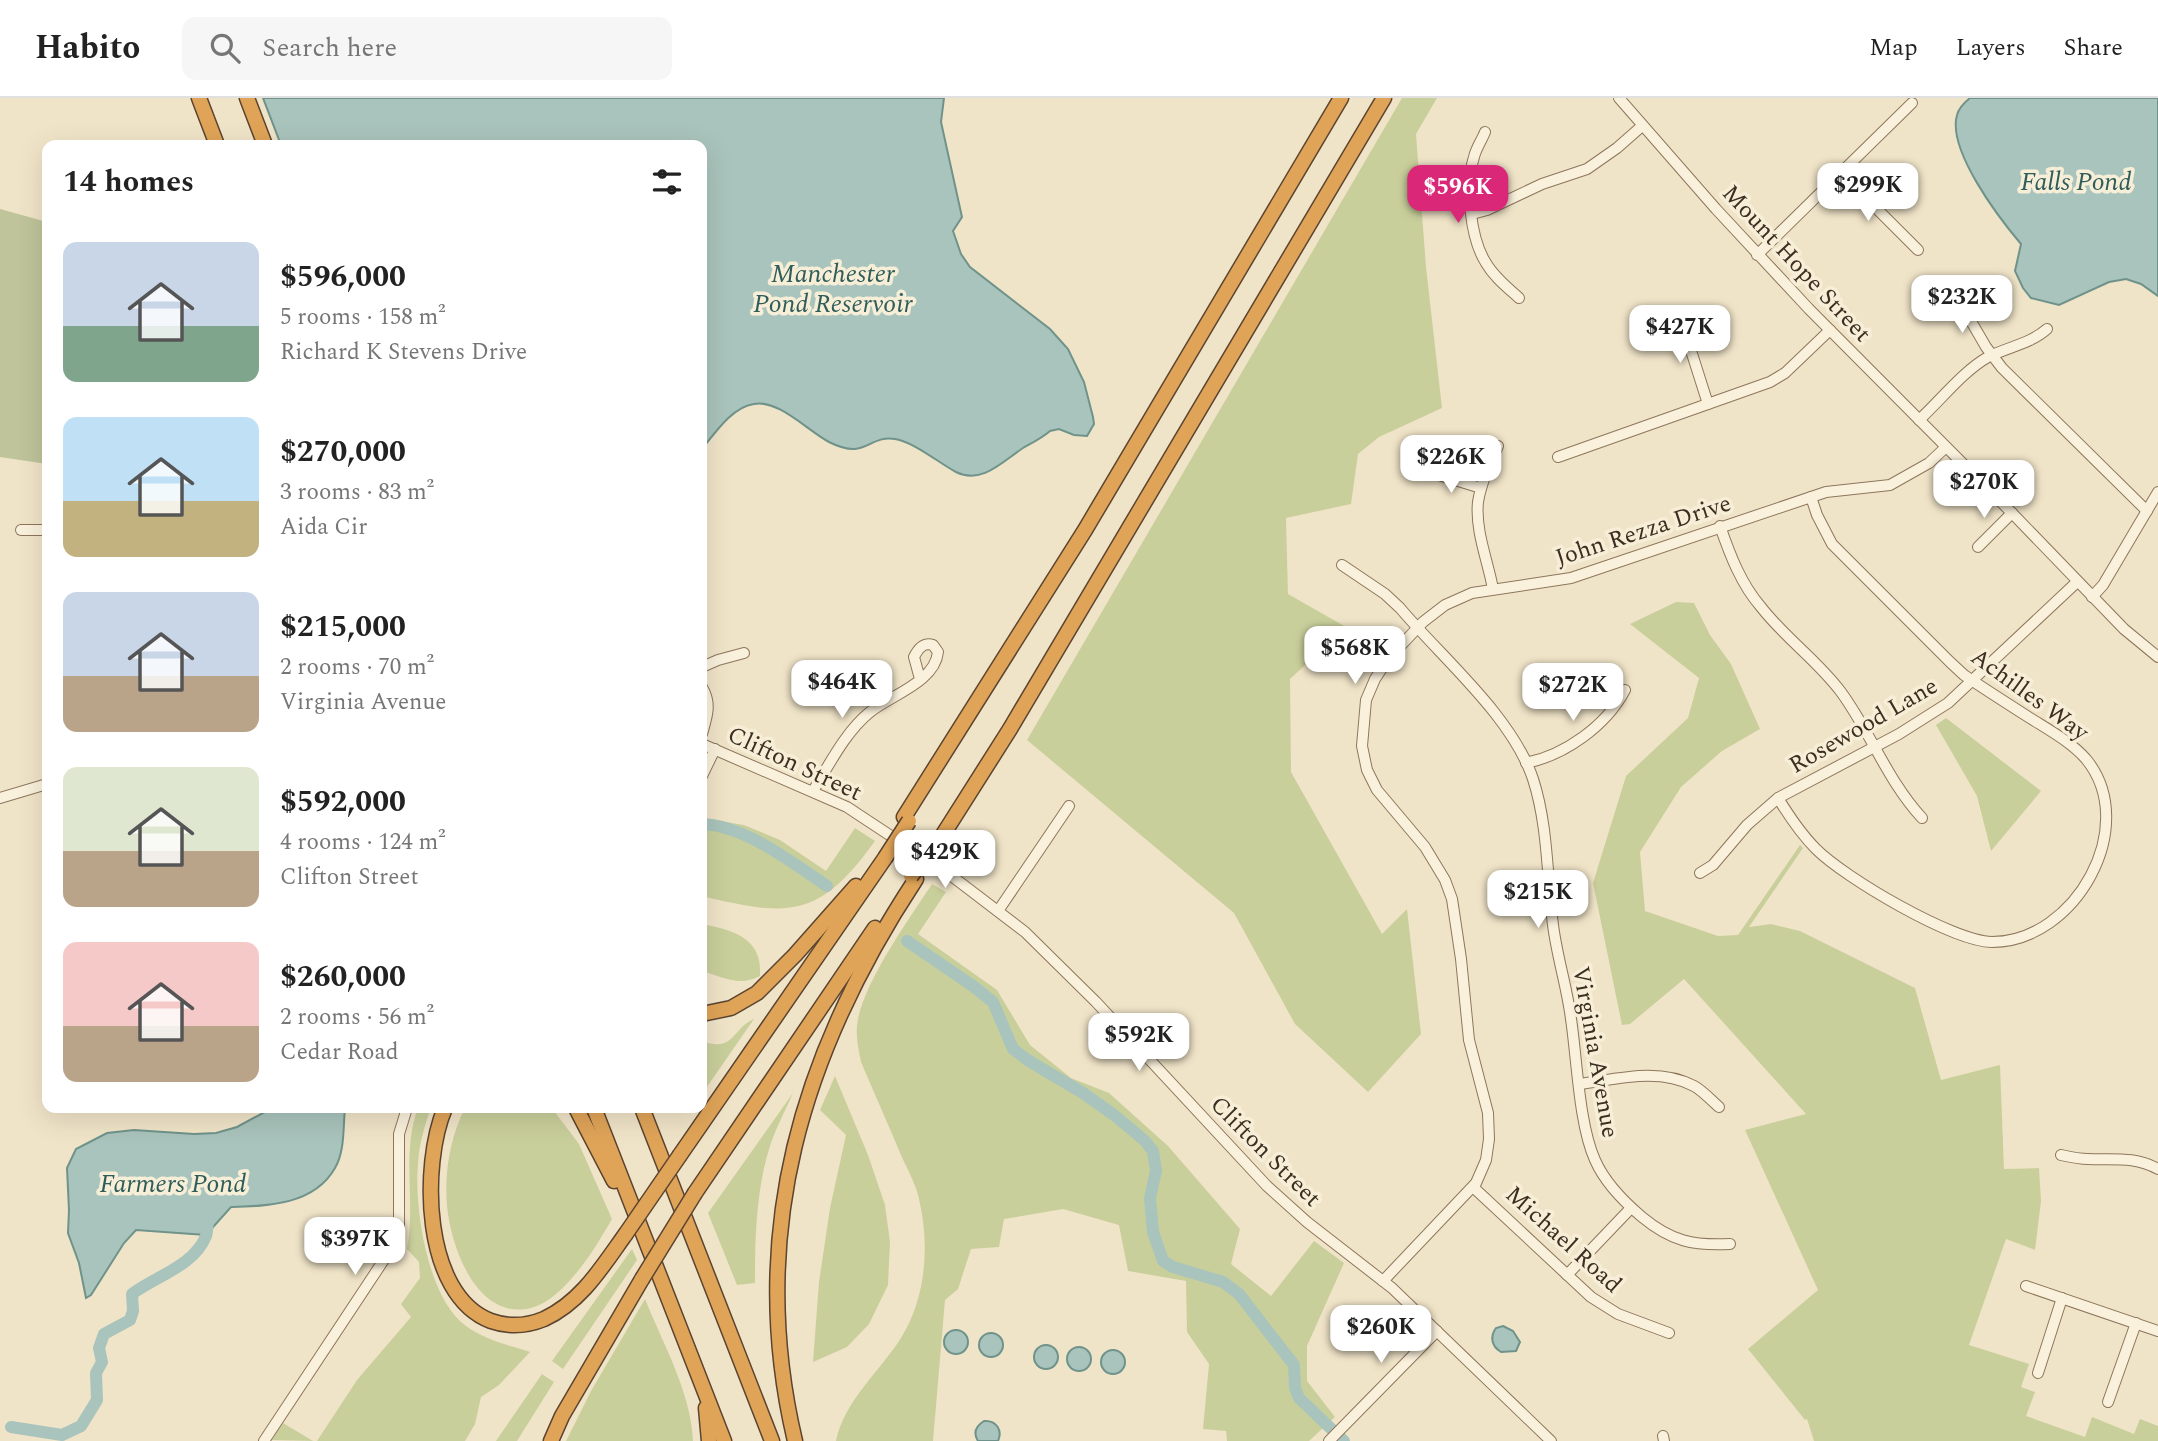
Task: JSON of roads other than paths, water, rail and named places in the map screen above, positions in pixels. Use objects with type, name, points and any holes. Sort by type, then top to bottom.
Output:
[{"type":"highway","points":[[199,98],[215,140]]},
{"type":"highway","points":[[247,98],[263,140]]},
{"type":"highway","points":[[443,1113],[431,1166],[433,1222],[440,1253],[451,1282],[461,1299],[474,1312],[491,1321],[508,1325],[527,1324],[545,1318],[585,1289],[625,1235],[882,856],[1085,530],[1341,98]]},
{"type":"highway","points":[[551,1441],[589,1369],[695,1193],[939,841],[1010,729],[1384,98]]},
{"type":"highway","points":[[707,1013],[740,1004],[765,986],[882,856]]},
{"type":"highway","points":[[795,1441],[783,1374],[778,1297],[781,1221],[794,1146],[815,1073],[839,1014],[914,877]]},
{"type":"highway","points":[[579,1113],[614,1180],[636,1214]]},
{"type":"highway","points":[[596,1113],[724,1441]]},
{"type":"highway","points":[[644,1113],[772,1441]]},
{"type":"highway","points":[[703,1386],[709,1441]]},
{"type":"street","name":"Mount Hope Street","points":[[1619,98],[1757,255],[2077,582],[2140,644],[2158,657]]},
{"type":"street","points":[[1757,255],[1912,103]]},
{"type":"street","points":[[1472,214],[1487,210],[1542,184],[1587,169],[1617,149],[1642,126]]},
{"type":"street","points":[[1485,132],[1474,156],[1470,176],[1474,230],[1486,264],[1519,298]]},
{"type":"street","points":[[1841,173],[1918,250]]},
{"type":"street","points":[[1957,297],[2002,368],[2147,511]]},
{"type":"street","points":[[1680,317],[1708,404]]},
{"type":"street","points":[[1919,420],[1967,373],[1992,356],[2030,341],[2047,329]]},
{"type":"street","points":[[1558,457],[1770,382],[1785,373],[1830,330]]},
{"type":"street","points":[[1493,589],[1478,519],[1481,488],[1498,446]]},
{"type":"street","name":"John Rezza Drive","points":[[1383,1281],[1473,1186],[1486,1160],[1488,1113],[1469,1040],[1461,959],[1452,900],[1445,880],[1425,847],[1377,790],[1367,770],[1362,746],[1366,700],[1375,679],[1397,647],[1416,628],[1445,605],[1472,593],[1571,578],[1826,492],[1890,485],[1929,463],[1946,447]]},
{"type":"street","points":[[1429,472],[1481,488]]},
{"type":"street","points":[[2092,597],[2104,585],[2158,492]]},
{"type":"street","name":"Achilles Way","points":[[1778,798],[1803,835],[1859,883],[1968,937],[1991,942],[2017,939],[2041,929],[2067,908],[2094,869],[2105,841],[2107,821],[2104,796],[2096,775],[2085,759],[1950,662],[1832,544],[1811,497]]},
{"type":"street","points":[[1978,547],[2012,513]]},
{"type":"street","points":[[1720,527],[1744,583],[1760,607],[1837,686],[1894,783],[1922,818]]},
{"type":"street","points":[[21,530],[42,530]]},
{"type":"street","name":"Virginia Avenue","points":[[1342,565],[1385,594],[1493,713],[1526,763],[1539,805],[1557,954],[1571,1015],[1588,1137],[1594,1158],[1606,1179],[1632,1208],[1669,1236],[1704,1245],[1730,1244]]},
{"type":"street","name":"Rosewood Lane","points":[[1700,873],[1713,865],[1747,825],[1778,798],[1925,719],[1973,681],[2077,582]]},
{"type":"street","points":[[707,665],[744,653]]},
{"type":"street","points":[[813,791],[860,722],[874,709],[901,694],[920,679]]},
{"type":"street","points":[[1526,763],[1559,751],[1608,717],[1625,690]]},
{"type":"street","points":[[707,696],[707,714]]},
{"type":"street","name":"Clifton Street","points":[[707,746],[847,807],[953,877],[998,911],[1058,963],[1267,1186],[1307,1222],[1383,1281],[1551,1441]]},
{"type":"street","points":[[707,766],[715,749]]},
{"type":"street","points":[[0,798],[42,785]]},
{"type":"street","points":[[998,911],[1069,806]]},
{"type":"street","points":[[1580,1084],[1644,1075],[1660,1076],[1693,1086],[1719,1107]]},
{"type":"street","points":[[264,1441],[399,1237],[399,1134],[405,1113]]},
{"type":"street","points":[[2061,1155],[2085,1160],[2123,1158],[2146,1163],[2158,1169]]},
{"type":"street","name":"Michael Road","points":[[1473,1186],[1591,1297],[1618,1314],[1669,1333]]},
{"type":"street","points":[[1567,1275],[1632,1208]]},
{"type":"street","points":[[2026,1286],[2158,1331]]},
{"type":"street","points":[[2038,1373],[2062,1298]]},
{"type":"street","points":[[2108,1402],[2136,1323]]},
{"type":"street","points":[[1329,1441],[1437,1331]]},
{"type":"water","name":"Manchester Pond Reservoir","points":[[263,98],[944,98],[941,122],[962,217],[953,231],[961,254],[970,267],[1050,329],[1068,349],[1084,382],[1094,424],[1087,436],[1074,435],[1059,429],[1050,431],[992,470],[975,476],[956,472],[918,448],[895,439],[878,440],[859,448],[842,447],[829,442],[783,411],[763,404],[754,404],[738,410],[707,443],[707,140],[279,140]]},
{"type":"water","name":"Falls Pond","points":[[1970,98],[2158,98],[2158,296],[2141,284],[2126,279],[2109,282],[2059,305],[2031,298],[2015,271],[2021,244],[1988,201],[1960,146],[1956,130],[1957,115]]},
{"type":"water","name":"Farmers Pond","points":[[263,1113],[345,1113],[338,1161],[326,1180],[315,1190],[275,1204],[231,1207],[206,1235],[136,1230],[124,1243],[91,1295],[86,1298],[79,1263],[68,1233],[67,1168],[76,1149],[107,1133],[134,1130],[216,1133],[237,1127]]},
{"type":"water","points":[[1503,1326],[1513,1331],[1520,1342],[1516,1351],[1501,1352],[1493,1344],[1494,1331]]},
{"type":"water","points":[[951,1330],[961,1330],[968,1337],[968,1347],[961,1354],[951,1354],[944,1347],[944,1337]]},
{"type":"water","points":[[986,1333],[996,1333],[1003,1340],[1003,1350],[996,1357],[986,1357],[979,1350],[979,1340]]},
{"type":"water","points":[[1041,1345],[1051,1345],[1058,1352],[1058,1362],[1051,1369],[1041,1369],[1034,1362],[1034,1352]]},
{"type":"water","points":[[1074,1347],[1084,1347],[1091,1354],[1091,1364],[1084,1371],[1074,1371],[1067,1364],[1067,1354]]},
{"type":"water","points":[[1108,1350],[1118,1350],[1125,1357],[1125,1367],[1118,1374],[1108,1374],[1101,1367],[1101,1357]]},
{"type":"water","points":[[984,1421],[992,1422],[997,1427],[1000,1433],[998,1441],[978,1441],[976,1430]]},
{"type":"waterway","points":[[707,825],[751,838],[827,886]]},
{"type":"waterway","points":[[907,941],[993,1002],[1013,1049],[1083,1093],[1144,1140],[1153,1151],[1156,1171],[1150,1198],[1153,1232],[1163,1261],[1173,1267],[1223,1282],[1239,1294],[1294,1365],[1295,1388],[1299,1398],[1344,1441]]},
{"type":"waterway","points":[[11,1427],[62,1435],[81,1426],[97,1400],[96,1373],[102,1362],[99,1348],[104,1334],[130,1320],[133,1311],[132,1294],[174,1270],[193,1255],[206,1236],[208,1219]]}]
